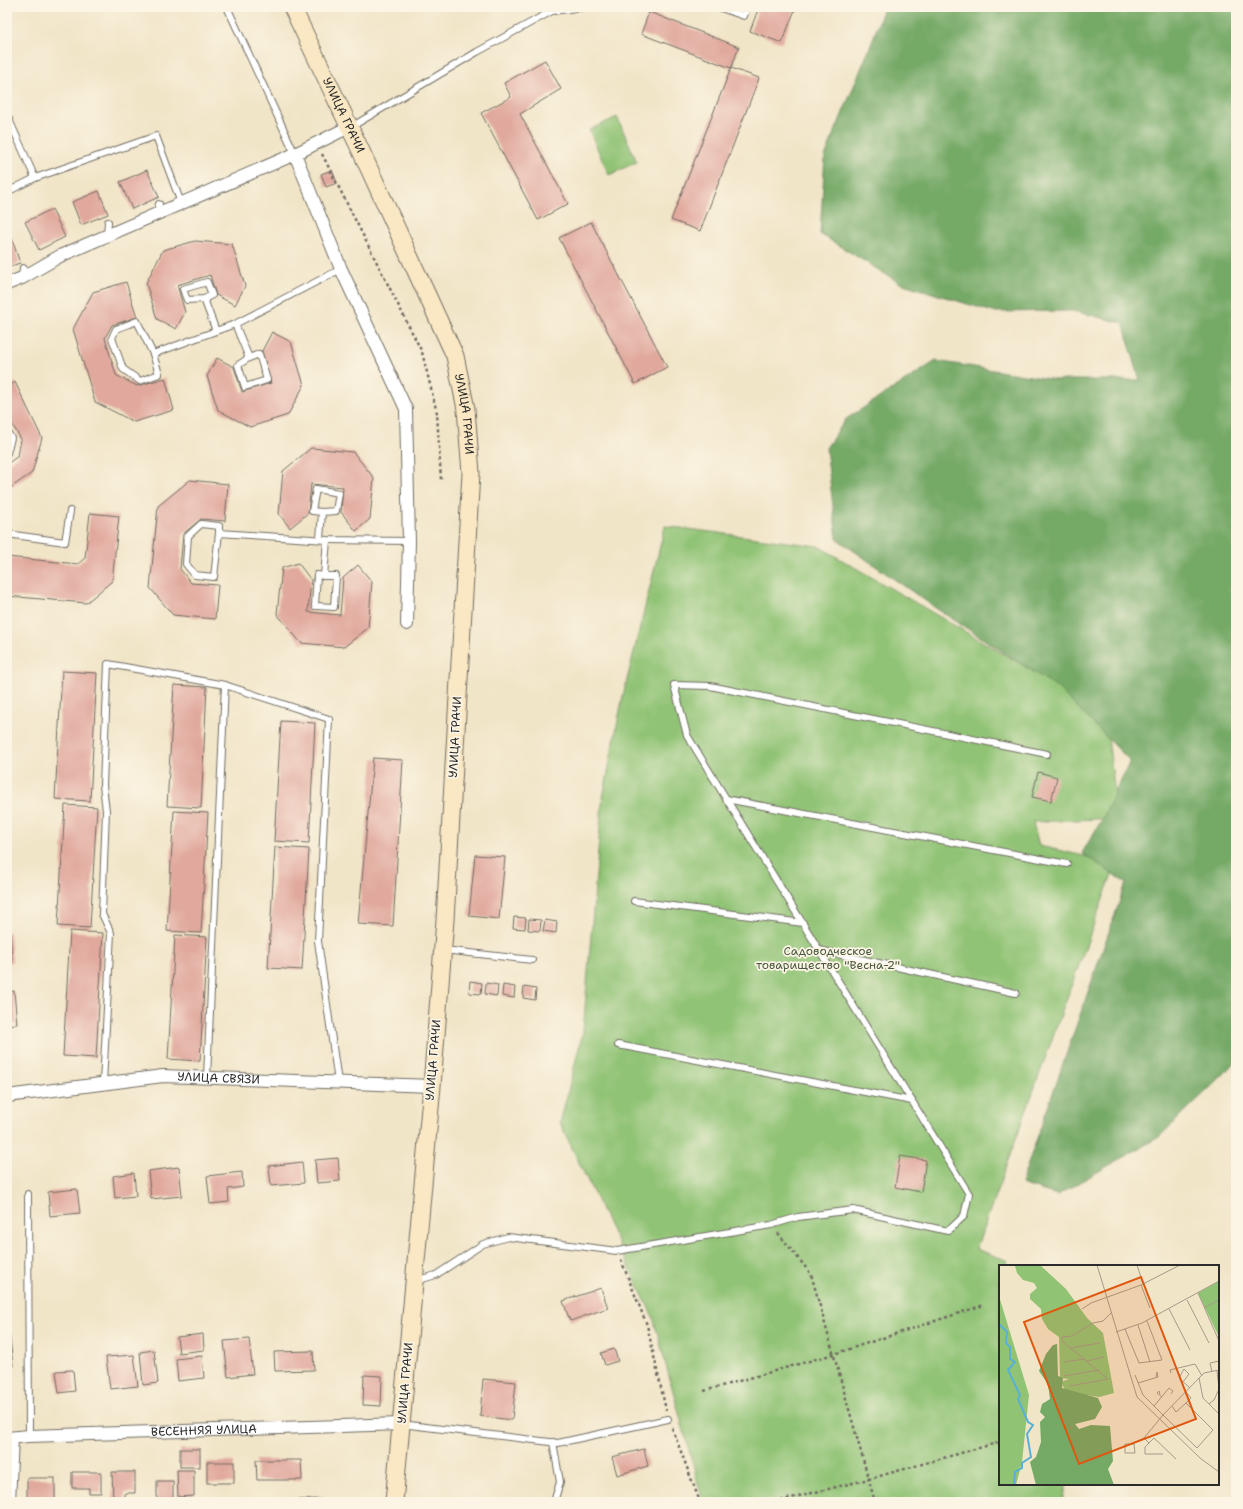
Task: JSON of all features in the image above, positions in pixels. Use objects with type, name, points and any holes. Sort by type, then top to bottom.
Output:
[{"type":"street","name":"УЛИЦА ГРАЧИ","points":[[292,7],[361,151],[455,356],[466,409],[471,473],[442,950],[432,1086],[394,1502]]},
{"type":"street","points":[[7,284],[23,273],[62,251],[107,236],[157,209],[181,203],[295,154],[349,127]]},
{"type":"street","points":[[295,154],[341,269],[406,409],[409,541],[407,624]]},
{"type":"street","name":"УЛИЦА СВЯЗИ","points":[[7,1096],[163,1076],[432,1086]]},
{"type":"street","name":"ВЕСЕННЯЯ УЛИЦА","points":[[10,1438],[29,1436],[401,1424]]},
{"type":"street","points":[[9,1502],[10,1438]]},
{"type":"lane","points":[[227,7],[295,154]]},
{"type":"lane","points":[[349,127],[551,9],[585,7]]},
{"type":"lane","points":[[718,7],[744,16],[747,7]]},
{"type":"lane","points":[[7,116],[36,178]]},
{"type":"lane","points":[[7,192],[36,178],[156,136],[181,203]]},
{"type":"lane","points":[[107,236],[108,222]]},
{"type":"lane","points":[[153,354],[235,324],[341,269]]},
{"type":"lane","points":[[208,282],[212,296],[204,299],[187,300],[184,289],[208,282]]},
{"type":"lane","points":[[204,299],[216,331]]},
{"type":"lane","points":[[137,321],[153,354],[159,374],[140,381],[123,370],[112,338],[116,330],[137,321]]},
{"type":"lane","points":[[235,324],[249,358]]},
{"type":"lane","points":[[259,354],[267,380],[246,387],[238,365],[249,358],[259,354]]},
{"type":"lane","points":[[7,432],[10,438],[7,454]]},
{"type":"lane","points":[[316,489],[339,493],[336,511],[322,512],[312,511],[316,489]]},
{"type":"lane","points":[[7,534],[65,542],[70,511]]},
{"type":"lane","points":[[322,512],[324,576]]},
{"type":"lane","points":[[201,524],[219,526],[219,533],[214,577],[195,575],[186,564],[188,536],[201,524]]},
{"type":"lane","points":[[219,533],[323,540],[409,541]]},
{"type":"lane","points":[[317,575],[324,576],[336,576],[334,607],[315,606],[317,575]]},
{"type":"lane","points":[[103,1083],[111,933],[102,914],[106,811],[103,785],[108,664],[226,685],[330,719],[318,941],[338,1082]]},
{"type":"lane","points":[[208,1077],[226,685]]},
{"type":"lane","points":[[414,1281],[436,1275],[483,1244],[508,1237],[617,1251],[771,1225],[798,1217],[853,1210],[948,1230],[954,1226],[964,1216],[969,1194],[687,735],[674,685],[710,686],[1047,754]]},
{"type":"lane","points":[[726,799],[1067,864]]},
{"type":"lane","points":[[634,901],[802,923]]},
{"type":"lane","points":[[442,950],[532,960]]},
{"type":"lane","points":[[819,950],[1016,993]]},
{"type":"lane","points":[[618,1045],[912,1101]]},
{"type":"lane","points":[[28,1194],[29,1436]]},
{"type":"lane","points":[[401,1424],[558,1443],[668,1419]]},
{"type":"lane","points":[[554,1442],[560,1482],[554,1502]]},
{"type":"path","points":[[317,143],[422,352],[437,413],[441,480]]},
{"type":"path","points":[[771,1225],[811,1274],[875,1502]]},
{"type":"path","points":[[617,1251],[647,1325],[668,1419],[700,1502]]},
{"type":"path","points":[[704,1391],[834,1354],[984,1305]]},
{"type":"path","points":[[775,1502],[869,1479],[999,1442]]},
{"type":"green space","points":[[884,7],[1236,7],[1236,1060],[1222,1076],[1159,1137],[1057,1195],[1021,1184],[1126,883],[1082,853],[1104,816],[1130,761],[1057,687],[937,609],[837,539],[826,448],[846,419],[936,361],[1056,380],[1140,380],[1123,323],[1073,311],[993,312],[900,283],[820,234],[825,156],[872,42]]},
{"type":"green space","points":[[617,117],[637,162],[609,175],[589,130]]},
{"type":"green space","name":"Садоводческое товарищество \"Весна-2\"","points":[[665,526],[818,546],[1105,713],[1118,818],[1033,822],[1039,846],[1116,863],[976,1249],[1006,1260],[1008,1265],[999,1265],[999,1485],[1067,1485],[1063,1502],[703,1502],[653,1317],[560,1123],[583,1032],[602,803],[622,700]]},
{"type":"building","points":[[759,7],[796,7],[782,43],[750,31]]},
{"type":"building","points":[[649,12],[739,47],[731,68],[641,34]]},
{"type":"building","points":[[545,60],[561,89],[520,114],[568,204],[538,220],[481,113],[511,97],[504,83]]},
{"type":"building","points":[[731,68],[759,78],[700,231],[671,220]]},
{"type":"building","points":[[147,170],[159,197],[132,209],[120,182]]},
{"type":"building","points":[[332,170],[337,183],[326,187],[321,174]]},
{"type":"building","points":[[99,191],[108,214],[81,225],[72,202]]},
{"type":"building","points":[[52,209],[65,237],[39,250],[25,222]]},
{"type":"building","points":[[591,222],[667,367],[635,384],[559,238]]},
{"type":"building","points":[[12,239],[20,263],[8,267],[7,240]]},
{"type":"building","points":[[195,241],[232,244],[245,286],[235,305],[216,295],[210,275],[177,285],[185,312],[176,329],[157,319],[146,283],[163,250]]},
{"type":"building","points":[[126,282],[137,317],[112,325],[105,338],[116,375],[137,386],[165,378],[174,410],[134,422],[95,402],[73,329],[93,292]]},
{"type":"building","points":[[272,332],[291,342],[304,385],[288,415],[250,427],[218,410],[207,376],[217,358],[234,367],[242,392],[271,383],[262,351]]},
{"type":"building","points":[[15,382],[42,438],[32,473],[7,490],[7,464],[18,456],[21,439],[7,416],[7,388]]},
{"type":"building","points":[[311,448],[353,452],[374,478],[370,519],[356,531],[341,512],[343,487],[311,484],[308,513],[290,528],[279,514],[283,471]]},
{"type":"building","points":[[190,480],[228,484],[225,521],[201,519],[183,534],[180,569],[191,583],[218,585],[215,619],[173,615],[150,588],[158,506]]},
{"type":"building","points":[[90,513],[119,516],[112,581],[86,603],[7,596],[7,557],[78,564],[85,558]]},
{"type":"building","points":[[298,563],[311,580],[308,612],[340,615],[343,578],[358,565],[372,582],[368,628],[344,647],[301,643],[277,614],[282,568]]},
{"type":"building","points":[[62,671],[97,673],[90,801],[55,799]]},
{"type":"building","points":[[174,685],[207,687],[201,808],[167,806]]},
{"type":"building","points":[[281,721],[315,723],[309,843],[274,841]]},
{"type":"building","points":[[373,758],[403,760],[393,926],[358,924]]},
{"type":"building","points":[[1038,772],[1057,777],[1051,801],[1032,797]]},
{"type":"building","points":[[65,805],[97,807],[90,928],[58,926]]},
{"type":"building","points":[[174,811],[208,813],[201,933],[167,931]]},
{"type":"building","points":[[275,847],[309,849],[302,970],[268,968]]},
{"type":"building","points":[[475,855],[505,857],[499,919],[469,916]]},
{"type":"building","points":[[514,917],[526,918],[525,929],[513,928]]},
{"type":"building","points":[[529,919],[541,920],[540,931],[528,930]]},
{"type":"building","points":[[545,920],[557,922],[556,933],[543,931]]},
{"type":"building","points":[[70,931],[103,933],[96,1058],[63,1056]]},
{"type":"building","points":[[7,932],[10,932],[12,962],[7,963]]},
{"type":"building","points":[[175,935],[207,937],[200,1061],[168,1059]]},
{"type":"building","points":[[470,981],[482,983],[481,994],[469,993]]},
{"type":"building","points":[[486,983],[498,985],[497,996],[485,994]]},
{"type":"building","points":[[503,985],[515,987],[514,998],[502,996]]},
{"type":"building","points":[[524,987],[536,989],[535,1000],[523,998]]},
{"type":"building","points":[[14,991],[17,1024],[7,1025],[7,992]]},
{"type":"building","points":[[900,1156],[926,1160],[921,1192],[895,1187]]},
{"type":"building","points":[[338,1158],[340,1181],[317,1183],[315,1160]]},
{"type":"building","points":[[302,1162],[304,1183],[271,1186],[269,1166]]},
{"type":"building","points":[[179,1167],[182,1196],[151,1199],[148,1171]]},
{"type":"building","points":[[242,1172],[243,1187],[228,1189],[229,1202],[210,1204],[207,1176]]},
{"type":"building","points":[[134,1173],[136,1196],[115,1198],[113,1176]]},
{"type":"building","points":[[77,1189],[80,1213],[50,1216],[48,1192]]},
{"type":"building","points":[[601,1288],[608,1308],[570,1321],[563,1301]]},
{"type":"building","points":[[7,1329],[9,1329],[13,1366],[7,1366]]},
{"type":"building","points":[[203,1334],[204,1350],[179,1353],[177,1337]]},
{"type":"building","points":[[249,1339],[253,1374],[228,1377],[224,1341]]},
{"type":"building","points":[[614,1349],[618,1361],[605,1365],[601,1353]]},
{"type":"building","points":[[154,1350],[158,1383],[143,1385],[140,1352]]},
{"type":"building","points":[[313,1351],[314,1370],[275,1371],[274,1352]]},
{"type":"building","points":[[134,1355],[138,1386],[110,1389],[106,1357]]},
{"type":"building","points":[[202,1356],[204,1378],[178,1381],[176,1359]]},
{"type":"building","points":[[73,1370],[75,1391],[59,1393],[56,1371]]},
{"type":"building","points":[[364,1375],[382,1376],[381,1406],[363,1405]]},
{"type":"building","points":[[483,1379],[516,1382],[512,1420],[480,1416]]},
{"type":"building","points":[[180,1449],[200,1449],[200,1467],[180,1467]]},
{"type":"building","points":[[644,1449],[648,1466],[617,1475],[612,1457]]},
{"type":"building","points":[[256,1460],[301,1460],[302,1480],[257,1480]]},
{"type":"building","points":[[207,1462],[234,1462],[234,1483],[207,1483]]},
{"type":"building","points":[[177,1470],[194,1470],[194,1496],[178,1497]]},
{"type":"building","points":[[72,1472],[101,1472],[101,1493],[89,1493],[89,1488],[72,1488]]},
{"type":"building","points":[[112,1472],[135,1472],[135,1493],[125,1493],[125,1500],[113,1500]]},
{"type":"building","points":[[27,1478],[55,1478],[55,1502],[27,1502]]},
{"type":"building","points":[[157,1481],[173,1481],[173,1502],[157,1502]]},
{"type":"building","points":[[320,1499],[320,1502],[284,1502],[284,1500]]}]
